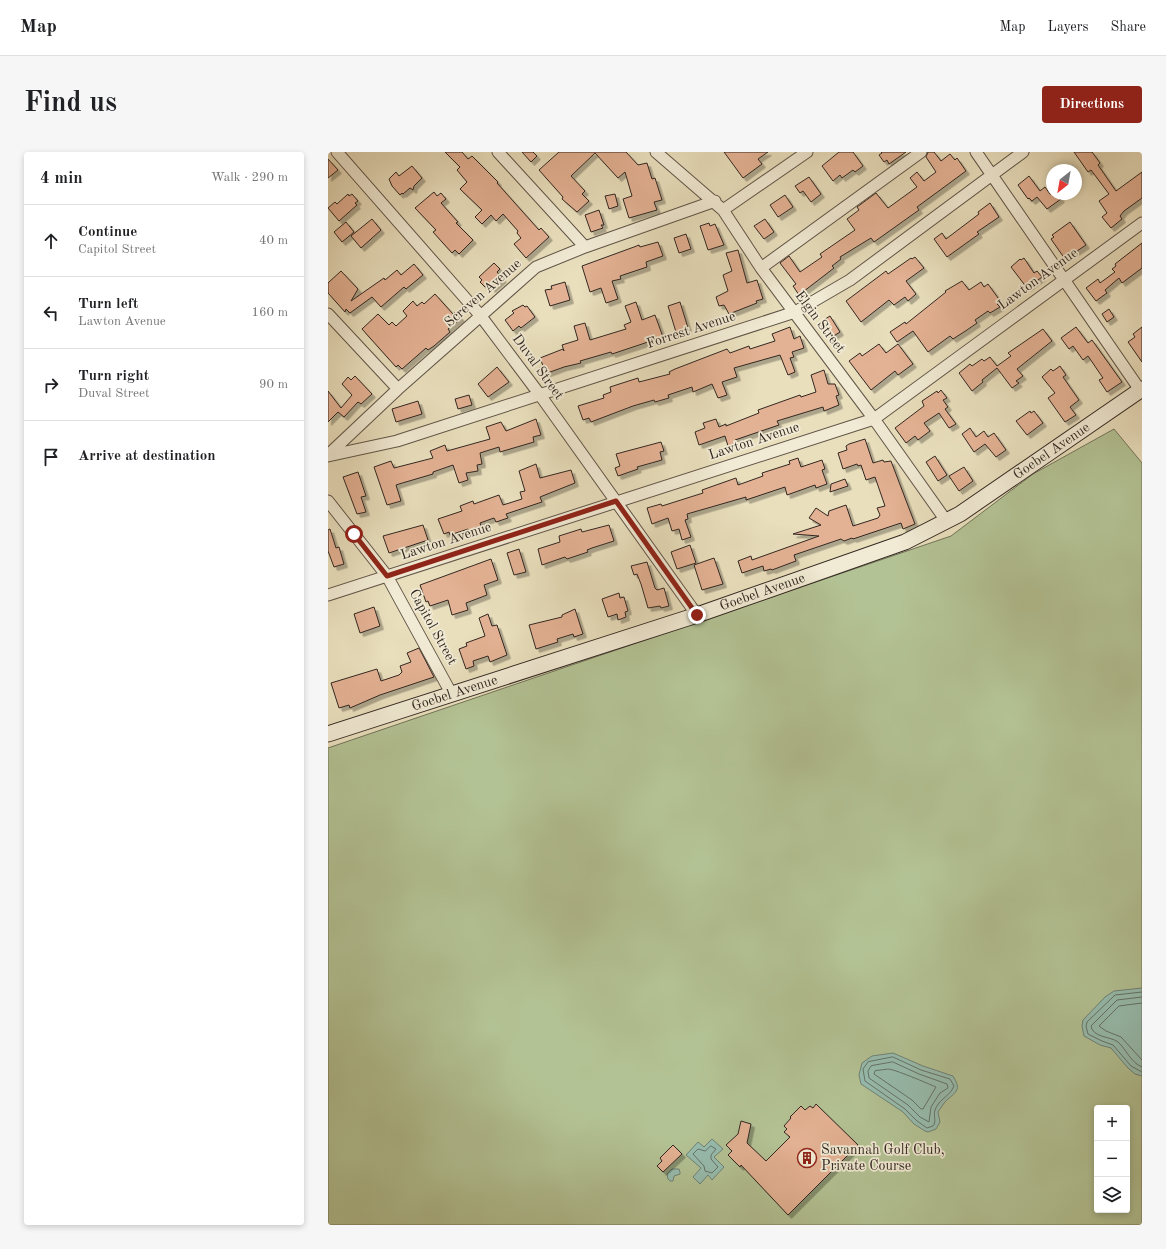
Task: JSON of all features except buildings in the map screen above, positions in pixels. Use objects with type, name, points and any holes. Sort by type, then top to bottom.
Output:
[{"type":"street","name":"Duval Street","points":[[337,152],[480,314],[540,395],[697,615]]},
{"type":"street","points":[[498,152],[585,247]]},
{"type":"street","name":"Elgin Street","points":[[656,152],[715,201],[723,210],[761,268],[874,419],[947,522]]},
{"type":"street","points":[[723,210],[807,152]]},
{"type":"street","points":[[761,268],[921,152]]},
{"type":"street","points":[[976,152],[1141,390]]},
{"type":"street","name":"Forrest Avenue","points":[[328,456],[397,441],[795,312],[850,280],[1023,152]]},
{"type":"street","name":"Screven Avenue","points":[[328,456],[480,314],[536,267],[585,247],[715,201]]},
{"type":"street","name":"Lawton Avenue","points":[[328,595],[874,419],[1063,279],[1142,223]]},
{"type":"street","points":[[328,314],[398,389]]},
{"type":"street","name":"Goebel Avenue","points":[[328,734],[451,693],[697,615],[904,542],[947,522],[1141,390]]},
{"type":"street","name":"Capitol Street","points":[[328,501],[387,576],[451,693]]},
{"type":"shaded area","points":[[1114,429],[1142,463],[1142,1225],[328,1225],[328,748],[951,536],[1033,474]]},
{"type":"water","points":[[1142,988],[1142,1076],[1135,1074],[1128,1068],[1111,1048],[1100,1045],[1084,1036],[1082,1026],[1083,1020],[1105,997],[1114,991]]},
{"type":"water","points":[[893,1053],[923,1066],[953,1076],[957,1083],[956,1091],[938,1112],[940,1122],[936,1129],[928,1132],[925,1131],[914,1124],[903,1112],[861,1084],[859,1075],[862,1063],[872,1056]]},
{"type":"water","points":[[712,1139],[723,1149],[714,1157],[724,1167],[712,1180],[708,1175],[700,1184],[693,1177],[701,1168],[686,1155],[698,1142],[704,1147]]},
{"type":"water","points":[[672,1169],[679,1169],[680,1174],[674,1176],[673,1181],[670,1181],[667,1174]]},
{"type":"place","name":"Savannah Golf Club, Private Course","points":[[807,1158]]},
{"type":"route","points":[[354,534],[387,576],[616,501],[697,615]]}]
